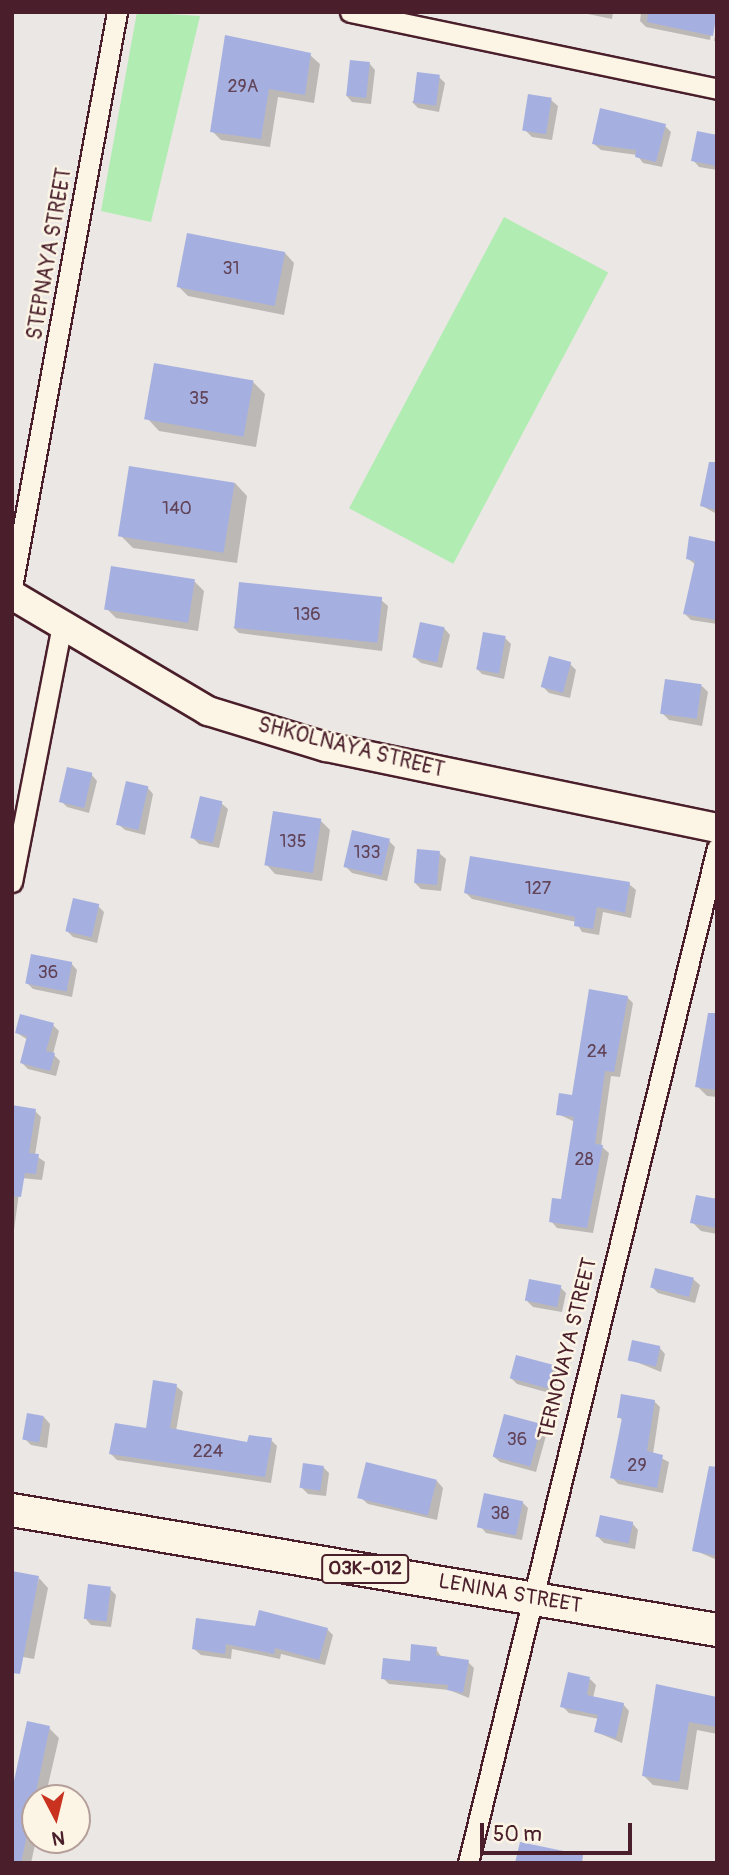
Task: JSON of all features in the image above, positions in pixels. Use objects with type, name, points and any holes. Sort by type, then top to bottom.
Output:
[{"type":"main road","name":"LENINA STREET","points":[[12,1510],[717,1630]]},
{"type":"street","name":"STEPNAYA STREET","points":[[12,587],[117,12]]},
{"type":"street","points":[[350,12],[717,89]]},
{"type":"street","name":"SHKOLNAYA STREET","points":[[12,595],[208,711],[326,747],[717,828]]},
{"type":"street","points":[[12,882],[62,625]]},
{"type":"street","name":"TERNOVAYA STREET","points":[[468,1863],[530,1597],[717,848]]},
{"type":"green space","points":[[137,12],[200,16],[151,222],[101,211]]},
{"type":"green space","points":[[504,217],[608,272],[453,564],[349,508]]},
{"type":"building","points":[[648,12],[717,12],[713,36],[647,22]]},
{"type":"building","points":[[225,35],[311,53],[305,95],[269,89],[261,139],[210,132]]},
{"type":"building","points":[[350,60],[370,62],[366,98],[346,96]]},
{"type":"building","points":[[417,72],[440,75],[436,106],[413,103]]},
{"type":"building","points":[[528,94],[552,98],[546,134],[522,131]]},
{"type":"building","points":[[600,108],[666,124],[656,162],[635,157],[636,150],[592,144]]},
{"type":"building","points":[[697,131],[717,135],[717,166],[691,161]]},
{"type":"building","points":[[187,233],[285,252],[275,306],[177,287]]},
{"type":"building","points":[[154,363],[253,381],[244,437],[144,419]]},
{"type":"building","points":[[709,462],[717,462],[717,510],[700,506]]},
{"type":"building","points":[[129,466],[235,483],[224,553],[118,536]]},
{"type":"building","points":[[689,536],[717,542],[717,620],[683,614],[695,561],[686,559]]},
{"type":"building","points":[[111,566],[195,579],[188,623],[104,609]]},
{"type":"building","points":[[239,582],[382,597],[377,643],[234,628]]},
{"type":"building","points":[[420,622],[444,627],[437,662],[413,657]]},
{"type":"building","points":[[483,632],[506,636],[499,673],[476,669]]},
{"type":"building","points":[[549,656],[571,662],[563,693],[541,687]]},
{"type":"building","points":[[665,679],[702,684],[697,719],[660,714]]},
{"type":"building","points":[[67,767],[92,773],[84,808],[59,802]]},
{"type":"building","points":[[126,781],[148,786],[138,830],[116,825]]},
{"type":"building","points":[[200,796],[222,801],[213,843],[190,838]]},
{"type":"building","points":[[273,811],[321,819],[313,873],[264,865]]},
{"type":"building","points":[[352,830],[390,839],[381,876],[343,867]]},
{"type":"building","points":[[417,849],[440,851],[437,885],[414,883]]},
{"type":"building","points":[[470,856],[630,882],[625,913],[597,907],[593,929],[574,926],[575,917],[464,893]]},
{"type":"building","points":[[73,898],[99,904],[92,937],[65,931]]},
{"type":"building","points":[[31,954],[72,962],[67,991],[25,983]]},
{"type":"building","points":[[589,989],[628,996],[614,1072],[605,1071],[595,1144],[603,1145],[587,1228],[549,1222],[552,1198],[561,1199],[574,1117],[556,1115],[559,1093],[572,1095]]},
{"type":"building","points":[[708,1013],[717,1013],[717,1090],[695,1087]]},
{"type":"building","points":[[20,1014],[54,1023],[46,1051],[55,1053],[50,1071],[20,1063],[27,1036],[15,1033]]},
{"type":"building","points":[[12,1105],[36,1109],[29,1153],[39,1154],[36,1174],[25,1173],[21,1197],[12,1196]]},
{"type":"building","points":[[696,1195],[717,1199],[717,1228],[690,1223]]},
{"type":"building","points":[[655,1268],[694,1278],[689,1297],[650,1287]]},
{"type":"building","points":[[529,1279],[561,1285],[557,1307],[525,1301]]},
{"type":"building","points":[[632,1340],[660,1346],[656,1367],[628,1361]]},
{"type":"building","points":[[516,1355],[554,1365],[547,1388],[510,1378]]},
{"type":"building","points":[[153,1380],[177,1384],[170,1428],[247,1442],[249,1435],[272,1438],[265,1477],[109,1454],[115,1423],[146,1428]]},
{"type":"building","points":[[621,1394],[655,1400],[647,1451],[663,1455],[657,1488],[610,1478],[622,1418],[617,1418]]},
{"type":"building","points":[[27,1413],[44,1416],[39,1443],[22,1440]]},
{"type":"building","points":[[504,1414],[542,1424],[530,1467],[493,1457]]},
{"type":"building","points":[[366,1462],[437,1480],[428,1516],[357,1498]]},
{"type":"building","points":[[303,1463],[324,1466],[320,1491],[300,1488]]},
{"type":"building","points":[[709,1466],[717,1467],[717,1556],[692,1551]]},
{"type":"building","points":[[484,1493],[523,1501],[516,1536],[477,1527]]},
{"type":"building","points":[[600,1515],[633,1522],[629,1544],[595,1537]]},
{"type":"building","points":[[12,1571],[39,1576],[20,1674],[12,1673]]},
{"type":"building","points":[[88,1584],[111,1587],[107,1622],[84,1619]]},
{"type":"building","points":[[259,1610],[328,1628],[319,1660],[275,1648],[274,1654],[226,1644],[225,1654],[192,1649],[196,1618],[255,1626]]},
{"type":"building","points":[[411,1644],[437,1647],[436,1655],[469,1660],[463,1693],[447,1690],[448,1685],[381,1679],[383,1658],[410,1661]]},
{"type":"building","points":[[568,1672],[590,1677],[587,1695],[624,1703],[616,1738],[594,1732],[598,1715],[560,1707]]},
{"type":"building","points":[[656,1684],[717,1697],[717,1727],[689,1722],[679,1782],[642,1776]]},
{"type":"building","points":[[27,1721],[50,1726],[38,1784],[21,1784],[21,1863],[12,1863],[12,1790]]},
{"type":"building","points":[[520,1842],[583,1855],[582,1863],[515,1863]]}]
